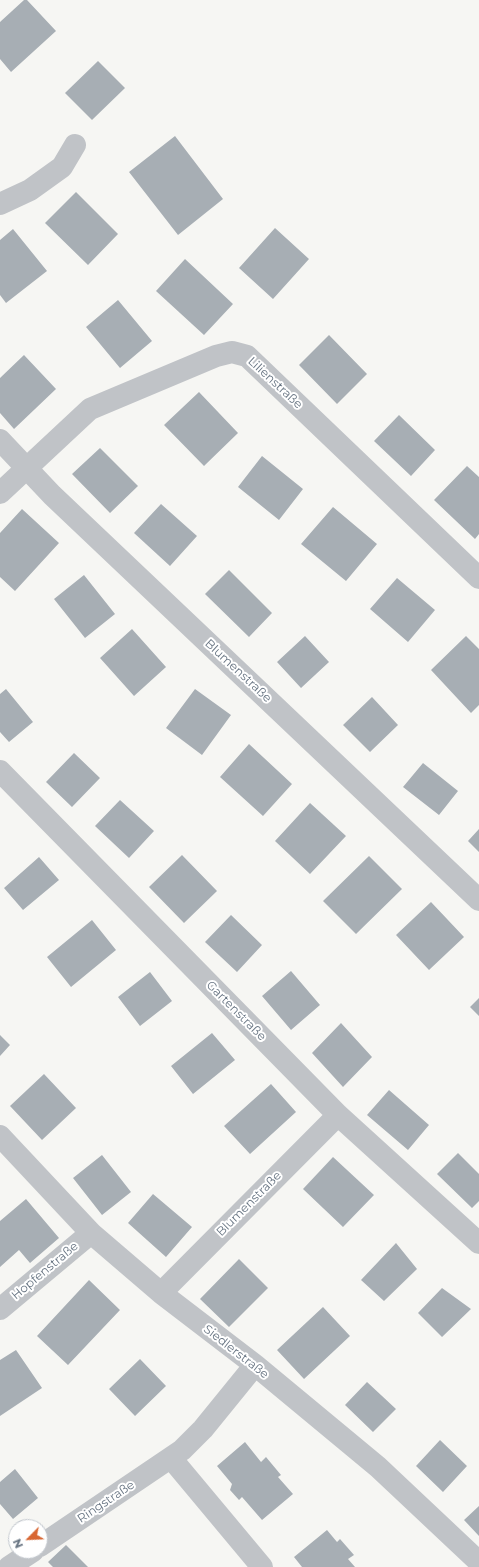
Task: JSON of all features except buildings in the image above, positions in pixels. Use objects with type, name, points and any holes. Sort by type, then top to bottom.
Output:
[{"type":"street","points":[[0,204],[30,190],[62,167],[75,145]]},
{"type":"street","name":"Lilienstraße","points":[[0,493],[90,409],[216,356],[232,352],[247,356],[479,578]]},
{"type":"street","name":"Blumenstraße","points":[[0,440],[52,495],[479,900]]},
{"type":"street","name":"Gartenstraße","points":[[0,771],[338,1115],[479,1243]]},
{"type":"street","name":"Blumenstraße","points":[[161,1293],[338,1115]]},
{"type":"street","name":"Siedlerstraße","points":[[0,1136],[91,1233],[161,1293],[255,1365],[378,1467],[479,1562]]},
{"type":"street","name":"Hopfenstraße","points":[[0,1309],[91,1233]]},
{"type":"street","name":"Ringstraße","points":[[48,1541],[182,1450],[203,1429],[255,1365]]},
{"type":"street","points":[[171,1458],[262,1567]]},
{"type":"street","points":[[9,1567],[21,1559]]}]
